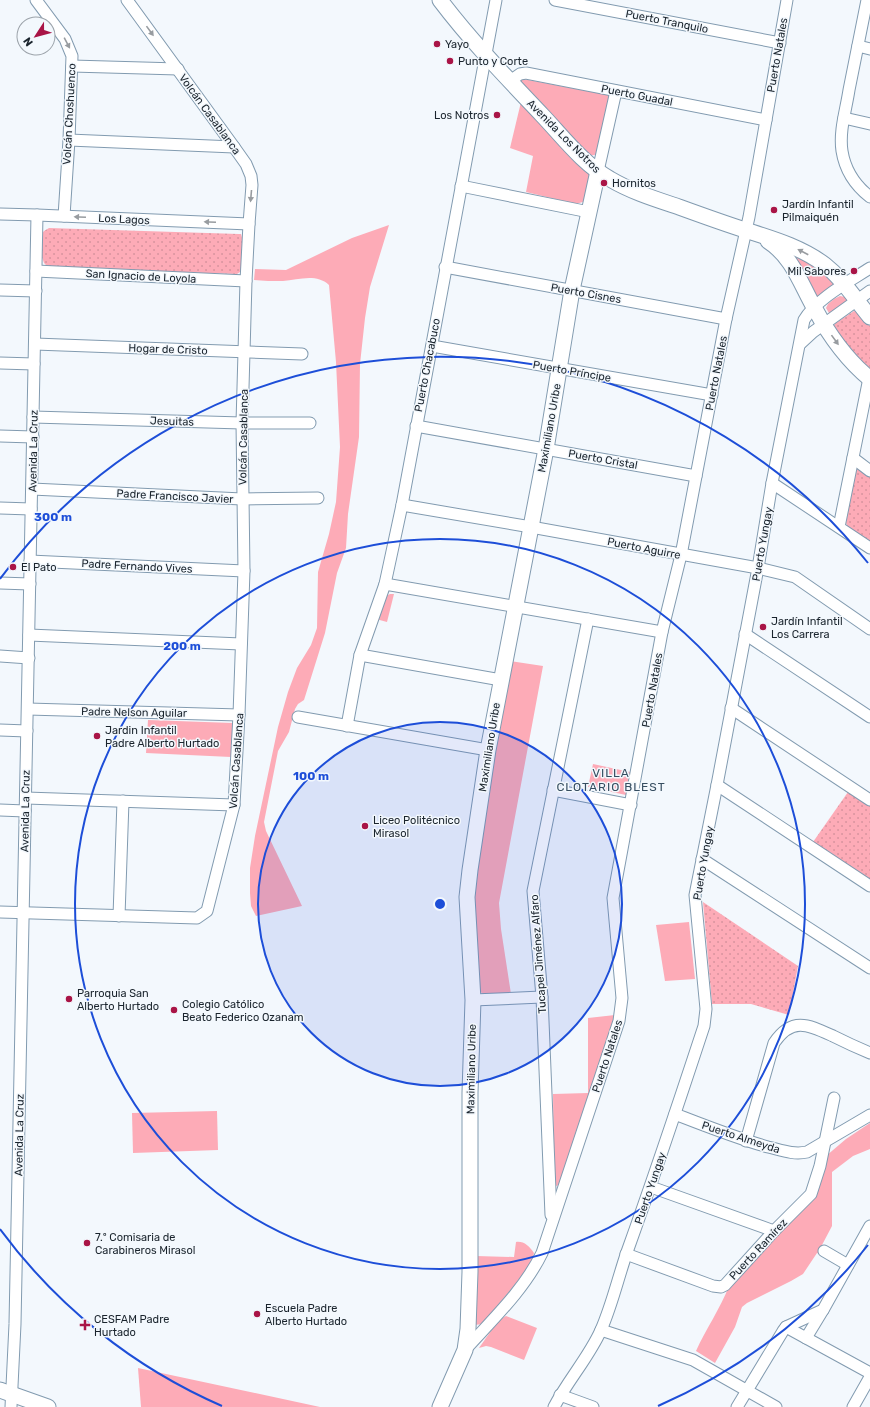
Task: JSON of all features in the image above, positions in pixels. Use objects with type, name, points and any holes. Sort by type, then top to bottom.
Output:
[{"type":"street","name":"Volcán Choshuenco","points":[[36,0],[69,45],[72,56],[64,216]]},
{"type":"street","name":"Volcán Casablanca","points":[[119,916],[197,918],[207,911],[234,805],[244,570],[242,423],[246,280],[252,185],[251,176],[234,147],[127,0]]},
{"type":"street","name":"Avenida Los Notros","points":[[440,0],[456,21],[510,80],[574,149],[598,171],[611,180],[644,195],[784,243],[805,252],[825,265],[844,285],[870,317]]},
{"type":"street","name":"Puerto Chacabuco","points":[[346,726],[360,655],[385,584],[402,505],[432,346],[445,267],[496,0]]},
{"type":"street","name":"Puerto Tranquilo","points":[[555,0],[780,43]]},
{"type":"street","name":"Puerto Natales","points":[[465,1350],[512,1297],[536,1265],[542,1252],[619,1021],[622,998],[613,898],[662,632],[681,555],[726,319],[746,230],[787,0]]},
{"type":"street","points":[[867,0],[844,118],[841,141],[845,164],[856,184],[870,197]]},
{"type":"street","points":[[858,46],[870,49]]},
{"type":"street","points":[[72,66],[178,69]]},
{"type":"street","name":"Puerto Guadal","points":[[510,80],[520,74],[526,73],[766,120]]},
{"type":"street","name":"Maximiliano Uribe","points":[[440,1407],[465,1350],[468,1329],[470,1093],[473,1000],[468,897],[470,870],[488,750],[546,449],[572,290],[588,212],[616,91]]},
{"type":"street","points":[[844,118],[870,124]]},
{"type":"street","points":[[69,140],[234,147]]},
{"type":"street","points":[[461,186],[588,212]]},
{"type":"street","name":"Los Lagos","points":[[0,214],[249,224]]},
{"type":"street","name":"Avenida La Cruz","points":[[7,1397],[15,1324],[37,215]]},
{"type":"street","name":"Avenida Los Notros","points":[[746,230],[774,245],[783,254],[795,270],[814,308],[824,324],[846,355],[869,378]]},
{"type":"street","name":"Puerto Cisnes","points":[[445,267],[726,319]]},
{"type":"street","name":"Puerto Yungay","points":[[554,1407],[601,1330],[626,1254],[651,1187],[706,1019],[695,895],[717,786],[758,568],[772,483],[804,320],[807,314],[814,308],[844,285],[870,268]]},
{"type":"street","name":"San Ignacio de Loyola","points":[[36,271],[246,280]]},
{"type":"street","points":[[0,290],[36,291]]},
{"type":"street","points":[[800,344],[824,324],[870,291]]},
{"type":"street","name":"Hogar de Cristo","points":[[35,344],[302,354]]},
{"type":"street","name":"Puerto Príncipe","points":[[432,346],[712,396]]},
{"type":"street","points":[[0,363],[34,364]]},
{"type":"street","points":[[839,527],[869,378]]},
{"type":"street","name":"Jesuitas","points":[[33,417],[242,423],[310,423]]},
{"type":"street","name":"Puerto Cristal","points":[[416,426],[696,476]]},
{"type":"street","points":[[0,436],[33,437]]},
{"type":"street","points":[[853,458],[870,471]]},
{"type":"street","points":[[772,483],[870,548]]},
{"type":"street","name":"Padre Francisco Javier","points":[[32,489],[242,499],[318,498]]},
{"type":"street","name":"Puerto Aguirre","points":[[402,505],[758,568],[795,577],[870,629]]},
{"type":"street","points":[[0,508],[32,509]]},
{"type":"street","name":"Padre Fernando Vives","points":[[30,561],[244,570]]},
{"type":"street","points":[[0,583],[30,584]]},
{"type":"street","points":[[385,584],[662,632]]},
{"type":"street","name":"Tucapel Jiménez Alfaro","points":[[552,1222],[542,997],[533,891],[588,619]]},
{"type":"street","points":[[745,634],[870,717]]},
{"type":"street","points":[[29,635],[241,644]]},
{"type":"street","points":[[360,655],[501,680]]},
{"type":"street","points":[[0,656],[28,658]]},
{"type":"street","points":[[731,708],[870,800]]},
{"type":"street","name":"Padre Nelson Aguilar","points":[[28,710],[239,714]]},
{"type":"street","points":[[298,717],[488,750]]},
{"type":"street","points":[[0,730],[27,731]]},
{"type":"street","points":[[717,786],[870,886]]},
{"type":"street","points":[[553,790],[631,805]]},
{"type":"street","points":[[26,798],[234,805]]},
{"type":"street","points":[[0,912],[119,916],[123,801]]},
{"type":"street","points":[[0,810],[25,811]]},
{"type":"street","points":[[702,859],[870,968]]},
{"type":"street","points":[[473,1000],[542,997]]},
{"type":"street","points":[[746,1141],[774,1043],[783,1033],[796,1026],[810,1026],[870,1053]]},
{"type":"street","name":"Puerto Ramírez","points":[[626,1254],[713,1286],[721,1287],[728,1282],[813,1189],[826,1142],[834,1098]]},
{"type":"street","name":"Puerto Almeyda","points":[[675,1114],[746,1141],[799,1154],[807,1152],[826,1142],[870,1114]]},
{"type":"street","points":[[651,1187],[774,1230]]},
{"type":"street","points":[[806,1338],[870,1226]]},
{"type":"street","points":[[824,1251],[848,1265]]},
{"type":"street","points":[[737,1407],[786,1327],[822,1310]]},
{"type":"street","points":[[786,1327],[870,1373]]},
{"type":"street","points":[[601,1330],[693,1360],[776,1407]]},
{"type":"street","points":[[853,1407],[870,1377]]},
{"type":"street","points":[[560,1395],[593,1407]]},
{"type":"street","points":[[7,1397],[48,1407]]},
{"type":"shaded area","points":[[523,79],[608,95],[610,98],[600,152],[596,155],[592,155],[584,151],[520,81]]},
{"type":"shaded area","points":[[521,102],[591,173],[586,201],[576,204],[526,192],[533,156],[510,148]]},
{"type":"shaded area","points":[[389,225],[370,287],[365,318],[360,364],[359,437],[348,514],[346,548],[337,573],[325,633],[304,700],[298,704],[295,709],[289,732],[278,751],[264,822],[266,831],[302,906],[256,916],[251,906],[250,893],[250,868],[255,836],[278,727],[288,692],[297,668],[311,645],[317,628],[318,572],[336,502],[340,447],[336,362],[329,285],[324,281],[313,278],[283,281],[254,280],[255,269],[286,270],[352,238]]},
{"type":"shaded area","points":[[49,228],[241,234],[243,241],[241,269],[237,274],[49,268],[44,263],[42,257],[41,235]]},
{"type":"shaded area","points":[[783,246],[823,269],[835,285],[817,299]]},
{"type":"shaded area","points":[[840,296],[845,297],[847,300],[846,302],[839,308],[829,313],[826,308],[828,304]]},
{"type":"shaded area","points":[[854,311],[858,312],[870,326],[870,373],[848,350],[833,326]]},
{"type":"shaded area","points":[[859,468],[870,477],[870,544],[849,530],[846,523],[856,469]]},
{"type":"shaded area","points":[[394,594],[387,622],[376,619],[384,597]]},
{"type":"shaded area","points":[[510,661],[543,666],[499,903],[501,929],[511,994],[486,996],[479,991],[474,902],[491,762]]},
{"type":"shaded area","points":[[148,720],[233,723],[231,757],[146,753]]},
{"type":"shaded area","points":[[593,764],[630,772],[626,795],[588,787]]},
{"type":"shaded area","points":[[848,792],[870,806],[870,880],[813,842]]},
{"type":"shaded area","points":[[703,902],[798,966],[789,1015],[751,1004],[712,1004]]},
{"type":"shaded area","points":[[689,922],[695,979],[665,981],[656,925]]},
{"type":"shaded area","points":[[615,1015],[559,1185],[556,1186],[554,1185],[553,1094],[588,1093],[588,1018]]},
{"type":"shaded area","points":[[217,1111],[218,1150],[133,1153],[132,1113]]},
{"type":"shaded area","points":[[870,1123],[870,1149],[853,1156],[832,1172],[832,1226],[822,1245],[825,1247],[821,1255],[817,1253],[803,1274],[742,1307],[735,1327],[715,1363],[696,1351],[729,1286],[803,1207],[826,1156],[846,1139]]},
{"type":"shaded area","points":[[516,1242],[524,1243],[530,1248],[534,1253],[531,1260],[519,1279],[482,1324],[475,1325],[476,1256],[514,1257]]},
{"type":"shaded area","points":[[506,1316],[537,1328],[524,1360],[491,1347],[486,1346],[479,1348],[495,1326]]},
{"type":"shaded area","points":[[138,1368],[320,1407],[141,1407]]},
{"type":"place","name":"Yayo","points":[[437,44]]},
{"type":"place","name":"Punto y Corte","points":[[450,61]]},
{"type":"place","name":"Los Notros","points":[[497,115]]},
{"type":"place","name":"Hornitos","points":[[604,183]]},
{"type":"place","name":"Jardín Infantil Pilmaiquén","points":[[774,210]]},
{"type":"place","name":"Mil Sabores","points":[[854,271]]},
{"type":"place","name":"El Pato","points":[[13,567]]},
{"type":"place","name":"Jardín Infantil Los Carrera","points":[[763,627]]},
{"type":"place","name":"Jardin Infantil Padre Alberto Hurtado","points":[[97,736]]},
{"type":"place","name":"Liceo Politécnico Mirasol","points":[[365,826]]},
{"type":"place","name":"Parroquia San Alberto Hurtado","points":[[69,999]]},
{"type":"place","name":"Colegio Católico Beato Federico Ozanam","points":[[174,1010]]},
{"type":"place","name":"7.º Comisaria de Carabineros Mirasol","points":[[87,1243]]},
{"type":"place","name":"Escuela Padre Alberto Hurtado","points":[[257,1314]]},
{"type":"place","name":"CESFAM Padre Hurtado","points":[[85,1325]]},
{"type":"district","name":"VILLA CLOTARIO BLEST","points":[[611,780]]}]
